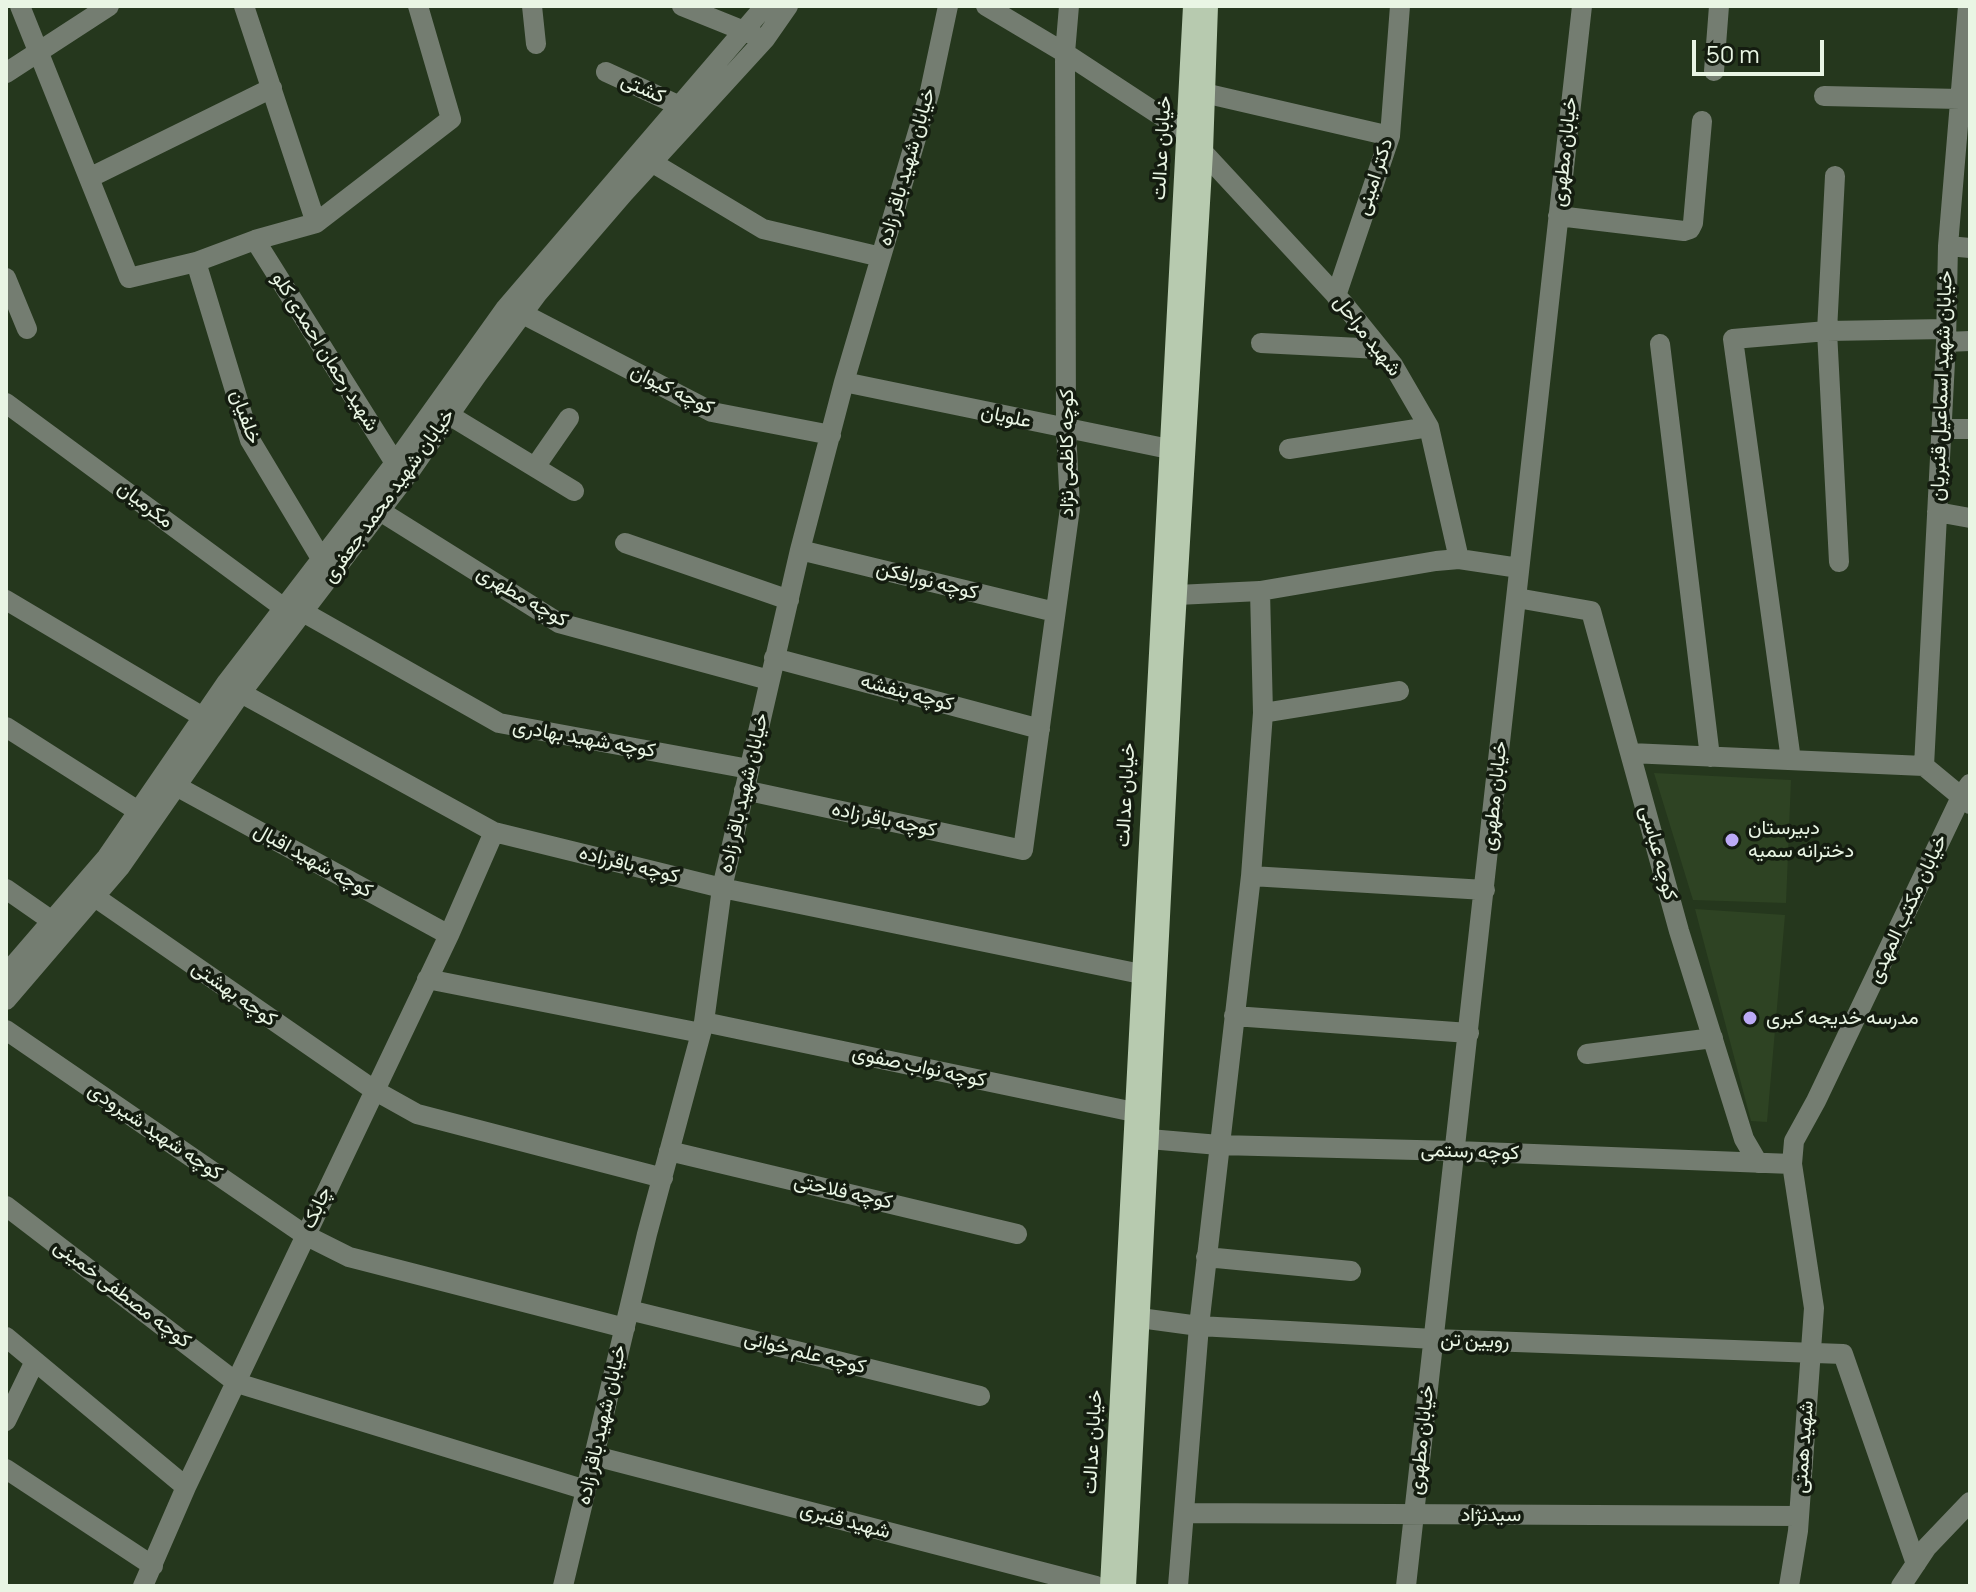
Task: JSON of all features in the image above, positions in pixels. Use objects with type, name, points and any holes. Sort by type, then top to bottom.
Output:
[{"type":"main road","name":"خیابان عدالت","points":[[1110,1586],[1193,6]]},
{"type":"main road","name":"خیابان عدالت","points":[[1126,1586],[1203,152],[1208,6]]},
{"type":"street","points":[[20,6],[129,278],[196,262],[255,240],[316,223],[451,119],[418,6]]},
{"type":"street","points":[[6,73],[109,6]]},
{"type":"street","points":[[244,6],[316,223]]},
{"type":"street","points":[[532,6],[536,44]]},
{"type":"street","points":[[682,6],[765,39]]},
{"type":"street","name":"خیابان شهید محمد جعفری","points":[[6,1000],[120,867],[241,693],[322,560],[505,309],[765,6]]},
{"type":"street","name":"خیابان شهید محمد جعفری","points":[[6,974],[107,857],[203,717],[380,511],[537,294],[765,39],[788,6]]},
{"type":"street","name":"خیابان شهید باقر زاده","points":[[563,1586],[627,1319],[702,1028],[722,888],[800,550],[844,382],[930,91],[948,6]]},
{"type":"street","points":[[986,6],[1065,53],[1187,133]]},
{"type":"street","name":"کوچه کاظمی نژاد","points":[[1023,850],[1070,508],[1066,430],[1065,53],[1069,6]]},
{"type":"street","name":"دکتر امینی","points":[[1336,296],[1390,136],[1400,6]]},
{"type":"street","name":"خیابان مطهری","points":[[1406,1586],[1582,6]]},
{"type":"street","points":[[1714,71],[1719,6]]},
{"type":"street","name":"خیابان شهید اسماعیل قنبریان","points":[[1924,766],[1948,246],[1968,6]]},
{"type":"street","name":"کشتی","points":[[606,72],[680,106]]},
{"type":"street","points":[[89,178],[272,88]]},
{"type":"street","points":[[1204,93],[1390,136]]},
{"type":"street","points":[[1824,96],[1960,99]]},
{"type":"street","points":[[1558,216],[1684,231],[1690,229],[1702,121]]},
{"type":"street","name":"شهید مراحل","points":[[1203,152],[1336,296],[1393,365],[1429,427],[1459,559]]},
{"type":"street","points":[[653,163],[763,229],[881,257]]},
{"type":"street","points":[[1835,176],[1827,331],[1839,562]]},
{"type":"street","name":"شهید رحمان احمدی کلو","points":[[255,240],[395,463]]},
{"type":"street","points":[[1948,246],[1970,248]]},
{"type":"street","name":"خلفیان","points":[[196,262],[250,440],[322,560]]},
{"type":"street","points":[[6,278],[27,329]]},
{"type":"street","name":"کوچه کیوان","points":[[523,314],[712,412],[831,435]]},
{"type":"street","points":[[1791,760],[1733,339],[1827,331],[1946,335],[1970,341]]},
{"type":"street","points":[[1261,343],[1380,349]]},
{"type":"street","points":[[1660,344],[1710,757]]},
{"type":"street","name":"علویان","points":[[844,382],[1169,449]]},
{"type":"street","name":"مکرمیان","points":[[6,403],[293,610]]},
{"type":"street","points":[[449,415],[574,491]]},
{"type":"street","points":[[535,467],[569,418]]},
{"type":"street","points":[[1289,449],[1429,427]]},
{"type":"street","points":[[1941,429],[1970,429]]},
{"type":"street","name":"کوچه مطهری","points":[[380,511],[559,623],[769,680]]},
{"type":"street","points":[[1937,512],[1970,518]]},
{"type":"street","points":[[625,543],[789,600]]},
{"type":"street","name":"کوچه نورافکن","points":[[800,550],[1055,612]]},
{"type":"street","points":[[1177,595],[1260,591],[1459,559],[1519,568]]},
{"type":"street","points":[[1178,1586],[1206,1257],[1251,876],[1263,713],[1260,591]]},
{"type":"street","name":"کوچه عباسی","points":[[1517,598],[1591,611],[1679,931],[1744,1139],[1758,1163]]},
{"type":"street","points":[[6,600],[203,717]]},
{"type":"street","name":"کوچه شهید بهادری","points":[[293,610],[499,723],[749,769]]},
{"type":"street","name":"کوچه بنفشه","points":[[774,658],[1040,729]]},
{"type":"street","points":[[1263,713],[1399,691]]},
{"type":"street","name":"کوچه باقرزاده","points":[[241,693],[494,832],[722,888],[1141,974]]},
{"type":"street","points":[[6,727],[138,811]]},
{"type":"street","points":[[1630,753],[1924,766],[1967,794]]},
{"type":"street","name":"کوچه شهید اقبال","points":[[176,786],[449,935]]},
{"type":"street","name":"کوچه باقر زاده","points":[[744,790],[1023,850]]},
{"type":"street","name":"خیابان مکتب المهدی","points":[[1814,1308],[1792,1164],[1794,1141],[1967,794]]},
{"type":"street","name":"چابک","points":[[143,1586],[186,1487],[449,935],[494,832]]},
{"type":"street","points":[[1251,876],[1485,890]]},
{"type":"street","points":[[6,889],[52,921]]},
{"type":"street","name":"کوچه بهشتی","points":[[95,897],[374,1090],[417,1114],[663,1178]]},
{"type":"street","name":"کوچه نواب صفوی","points":[[427,979],[702,1028],[1134,1112]]},
{"type":"street","points":[[1234,1016],[1469,1033]]},
{"type":"street","name":"کوچه شهید شیرودی","points":[[6,1030],[305,1235],[349,1257],[627,1319]]},
{"type":"street","points":[[1587,1054],[1713,1038]]},
{"type":"street","name":"کوچه رستمی","points":[[1149,1139],[1219,1145],[1792,1164]]},
{"type":"street","name":"کوچه فلاحتی","points":[[669,1151],[1017,1234]]},
{"type":"street","name":"کوچه مصطفی خمینی","points":[[6,1206],[237,1383]]},
{"type":"street","points":[[1206,1257],[1351,1271]]},
{"type":"street","name":"شهید همتی","points":[[1789,1586],[1799,1516],[1814,1308]]},
{"type":"street","name":"رویین تن","points":[[1140,1318],[1199,1326],[1434,1339],[1843,1354],[1916,1564]]},
{"type":"street","name":"کوچه علم خوانی","points":[[627,1319],[980,1396]]},
{"type":"street","points":[[6,1337],[186,1487]]},
{"type":"street","points":[[6,1421],[35,1361]]},
{"type":"street","points":[[237,1383],[586,1490]]},
{"type":"street","name":"شهید قنبری","points":[[595,1456],[1096,1586]]},
{"type":"street","points":[[6,1469],[153,1566]]},
{"type":"street","points":[[1901,1586],[1927,1547],[1970,1502]]},
{"type":"street","name":"سیدنژاد","points":[[1184,1513],[1799,1516]]},
{"type":"shaded area","name":"دبیرستان دخترانه سمیه","points":[[1654,773],[1791,780],[1786,903],[1693,900]]},
{"type":"shaded area","name":"مدرسه خدیجه کبری","points":[[1695,909],[1785,915],[1767,1122],[1751,1121]]},
{"type":"place","name":"دبیرستان دخترانه سمیه","points":[[1732,840]]},
{"type":"place","name":"مدرسه خدیجه کبری","points":[[1750,1018]]}]
